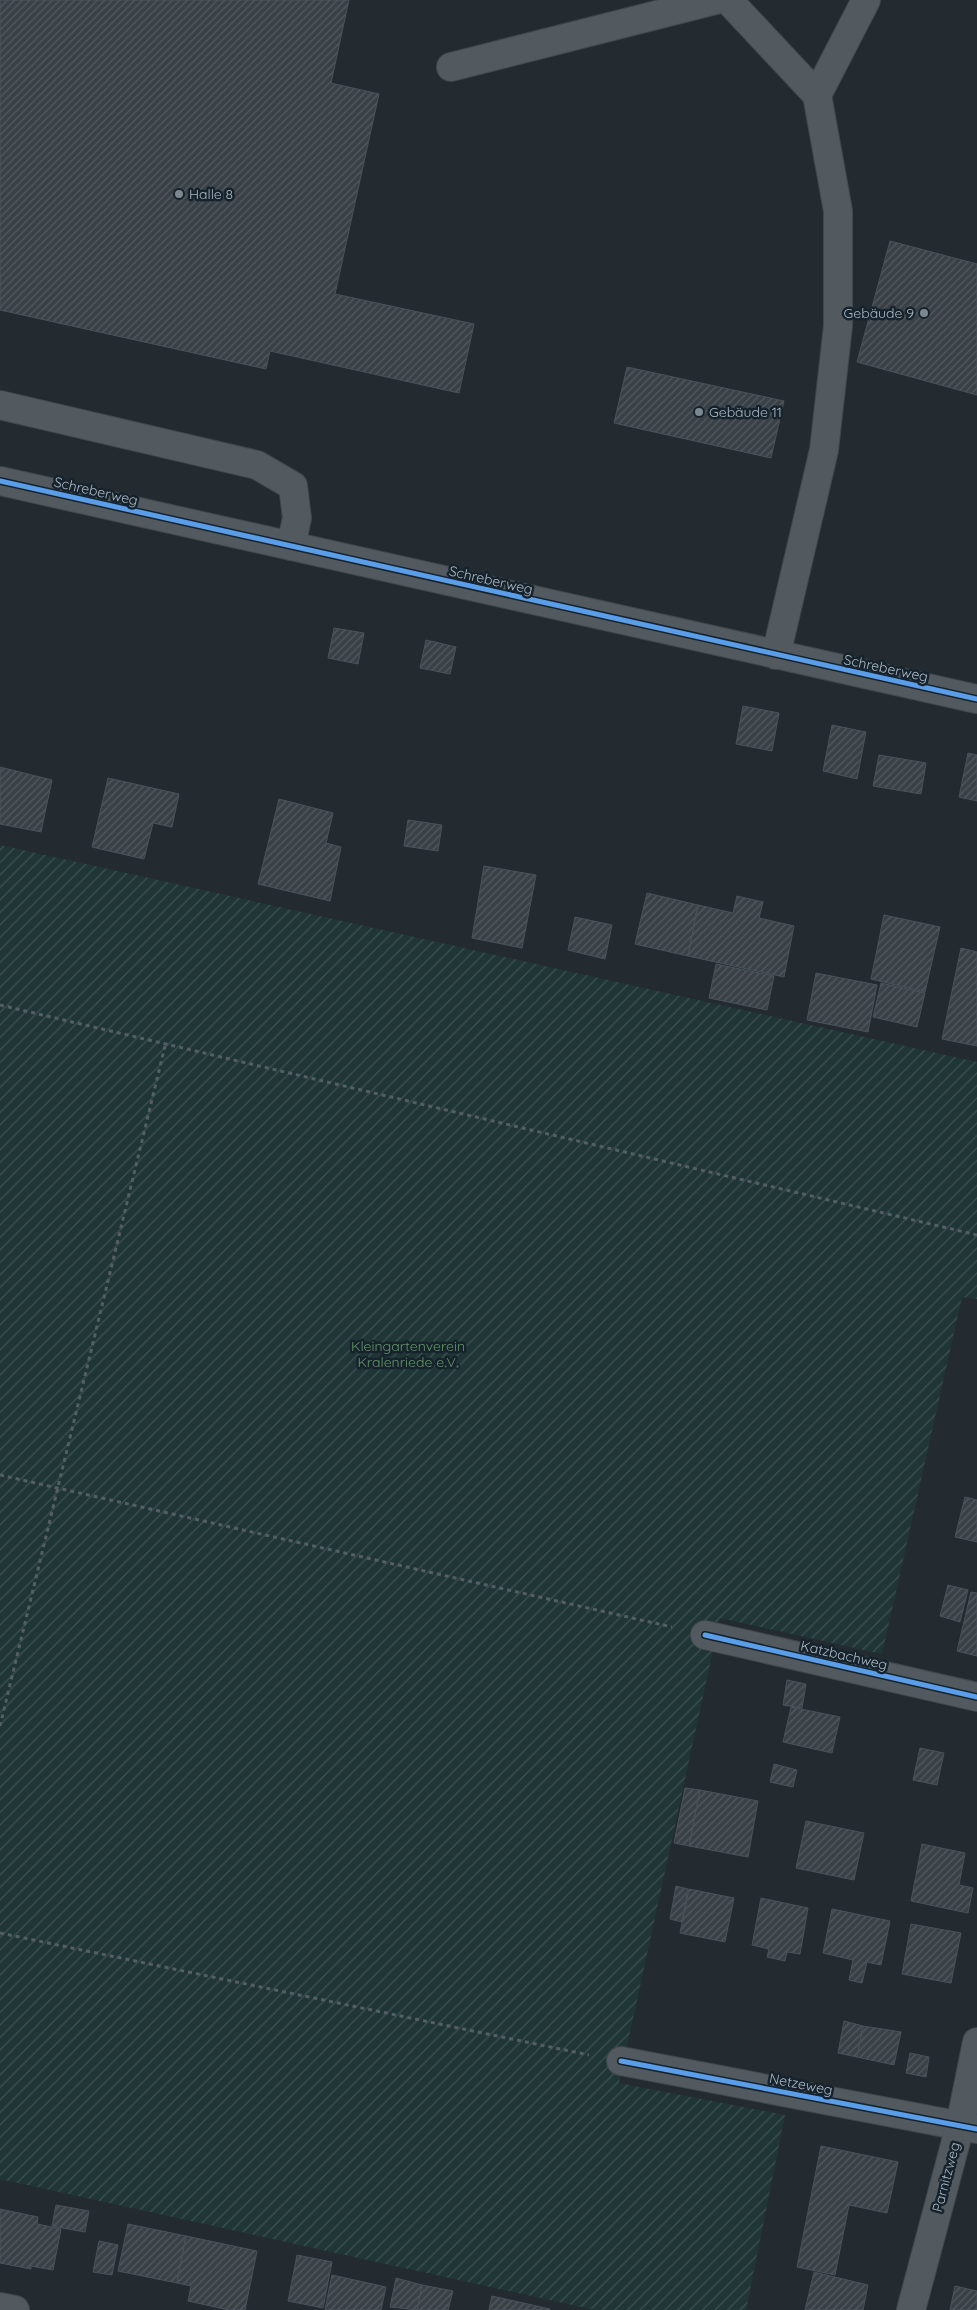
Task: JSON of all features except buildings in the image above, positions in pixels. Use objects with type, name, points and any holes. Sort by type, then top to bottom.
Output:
[{"type":"street","points":[[451,67],[716,0]]},
{"type":"street","points":[[728,0],[817,95],[838,211],[838,326],[824,450],[776,655]]},
{"type":"street","points":[[817,95],[866,0]]},
{"type":"street","points":[[0,405],[257,465],[293,486],[297,518],[290,546]]},
{"type":"street","name":"Schreberweg","points":[[0,481],[977,700]]},
{"type":"street","name":"Katzbachweg","points":[[705,1634],[977,1697]]},
{"type":"street","name":"Parnitzweg","points":[[911,2310],[968,2127],[977,2042]]},
{"type":"street","name":"Netzeweg","points":[[621,2061],[968,2127]]},
{"type":"street","points":[[0,2307],[15,2310]]},
{"type":"path","points":[[0,1005],[165,1046],[977,1234]]},
{"type":"path","points":[[0,1726],[165,1046]]},
{"type":"path","points":[[0,1475],[705,1634]]},
{"type":"path","points":[[0,1933],[621,2061]]},
{"type":"green space","name":"Kleingartenverein Kralenriede e.V.","points":[[0,845],[977,1062],[977,1299],[962,1297],[882,1654],[720,1618],[619,2083],[785,2115],[746,2310],[595,2310],[0,2179]]},
{"type":"cycle path","points":[[0,481],[977,699]]},
{"type":"cycle path","points":[[705,1635],[977,1697]]},
{"type":"cycle path","points":[[621,2061],[977,2129]]},
{"type":"place","name":"Halle 8","points":[[179,194]]},
{"type":"place","name":"Gebäude 9","points":[[924,313]]},
{"type":"place","name":"Gebäude 11","points":[[699,412]]}]
